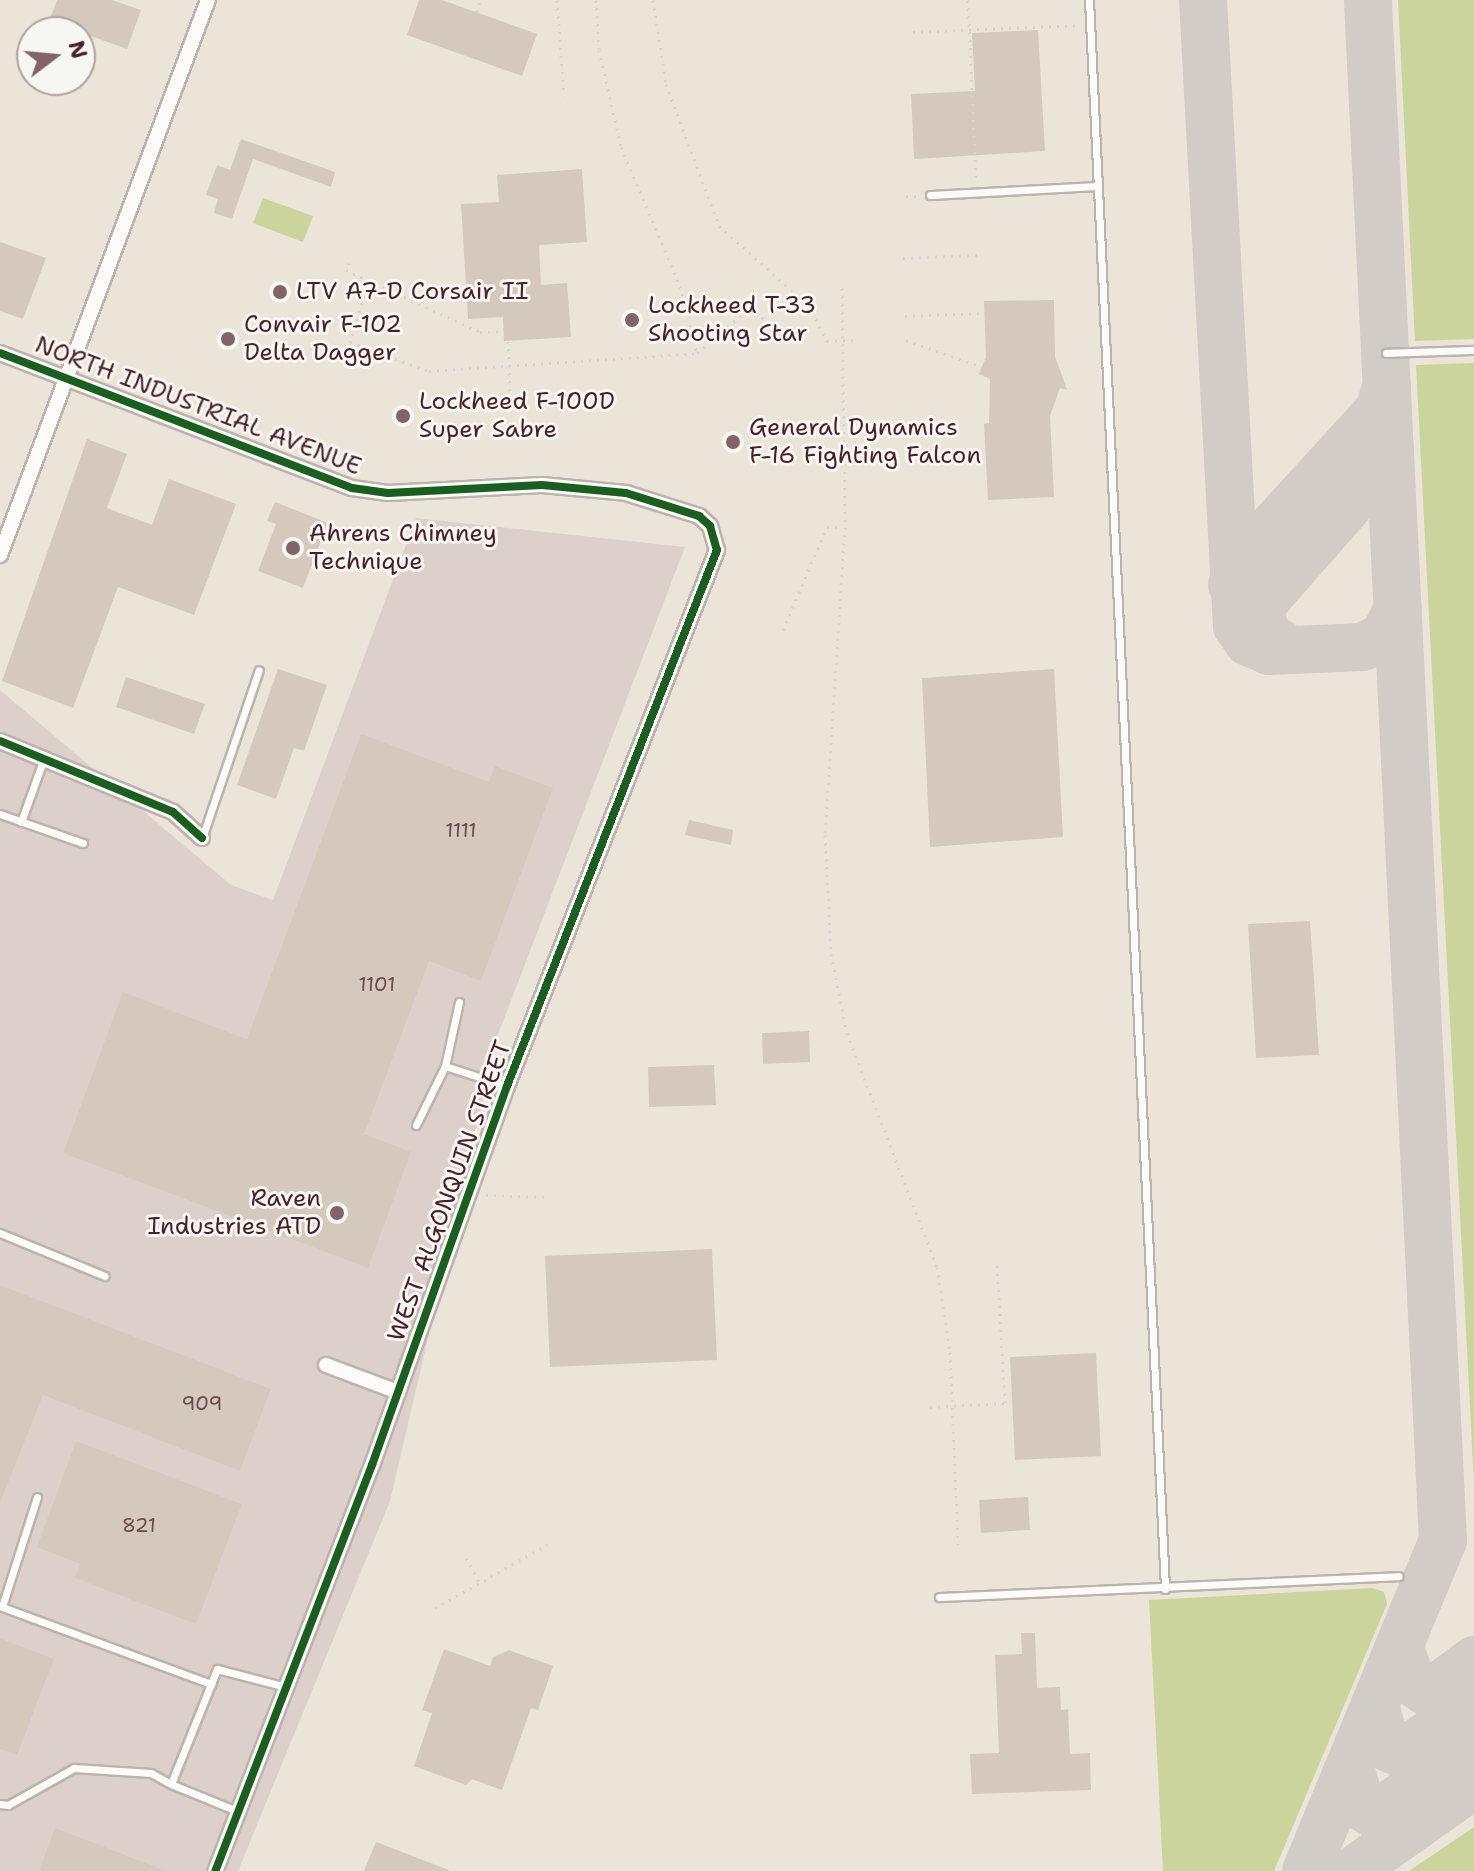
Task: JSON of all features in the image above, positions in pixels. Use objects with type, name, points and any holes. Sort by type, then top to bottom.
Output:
[{"type":"street","points":[[0,555],[208,0]]},
{"type":"street","name":"NORTH INDUSTRIAL AVENUE","points":[[0,353],[352,488],[388,493],[542,485],[626,493],[699,516],[710,526]]},
{"type":"street","name":"WEST ALGONQUIN STREET","points":[[215,1871],[398,1392],[507,1086],[717,550],[710,526]]},
{"type":"street","points":[[0,741],[173,812],[202,838]]},
{"type":"street","points":[[326,1365],[398,1392]]},
{"type":"lane","points":[[1089,0],[1165,1589]]},
{"type":"lane","points":[[930,195],[1098,186]]},
{"type":"lane","points":[[1386,353],[1474,350]]},
{"type":"lane","points":[[202,838],[259,670]]},
{"type":"lane","points":[[21,822],[44,758]]},
{"type":"lane","points":[[0,814],[83,843]]},
{"type":"lane","points":[[416,1125],[445,1066],[459,1002]]},
{"type":"lane","points":[[445,1066],[507,1086]]},
{"type":"lane","points":[[0,1233],[105,1276]]},
{"type":"lane","points":[[37,1497],[2,1607],[211,1684]]},
{"type":"lane","points":[[939,1597],[1399,1576]]},
{"type":"lane","points":[[171,1784],[217,1669],[286,1687]]},
{"type":"lane","points":[[0,1804],[8,1805],[74,1768],[151,1773],[238,1811]]},
{"type":"path","points":[[477,12],[480,0]]},
{"type":"path","points":[[557,0],[564,96]]},
{"type":"path","points":[[596,0],[599,50],[621,147],[680,286],[697,353]]},
{"type":"path","points":[[653,0],[666,84],[719,226],[808,305],[827,341],[856,340]]},
{"type":"path","points":[[968,0],[976,193]]},
{"type":"path","points":[[913,32],[1090,24]]},
{"type":"path","points":[[903,258],[980,255]]},
{"type":"path","points":[[349,263],[346,270],[480,332],[504,331]]},
{"type":"path","points":[[369,280],[350,342],[429,371],[697,353],[747,311],[765,319]]},
{"type":"path","points":[[842,288],[845,527],[827,758],[831,954],[847,1033],[937,1267],[952,1406],[958,1545]]},
{"type":"path","points":[[905,316],[984,313]]},
{"type":"path","points":[[906,340],[982,367]]},
{"type":"path","points":[[508,341],[510,393]]},
{"type":"path","points":[[783,630],[827,527],[845,527]]},
{"type":"path","points":[[468,1195],[550,1197]]},
{"type":"path","points":[[930,1407],[1005,1403],[997,1265]]},
{"type":"path","points":[[435,1608],[547,1545]]},
{"type":"path","points":[[466,1558],[480,1583]]},
{"type":"shaded area","points":[[416,518],[685,547],[476,1092],[484,1099],[390,1501],[238,1871],[0,1871],[0,690],[231,885],[273,900]]},
{"type":"green space","points":[[1398,0],[1474,0],[1474,339],[1415,341]]},
{"type":"green space","points":[[263,198],[313,216],[303,242],[253,223]]},
{"type":"green space","points":[[1474,363],[1474,1484],[1416,365]]},
{"type":"green space","points":[[1373,1588],[1384,1592],[1387,1604],[1274,1871],[1163,1871],[1149,1600]]},
{"type":"green space","points":[[1474,1827],[1474,1871],[1409,1871]]},
{"type":"building","points":[[57,0],[112,0],[141,10],[127,49],[96,38],[96,16],[51,16]]},
{"type":"building","points":[[419,0],[442,0],[537,34],[522,76],[407,35]]},
{"type":"building","points":[[1038,30],[1045,151],[914,159],[911,94],[975,91],[972,33]]},
{"type":"building","points":[[241,139],[335,172],[331,187],[253,159],[232,219],[214,213],[218,199],[206,195],[217,165],[230,170]]},
{"type":"building","points":[[582,169],[587,242],[539,245],[541,285],[567,283],[571,337],[504,341],[503,317],[468,319],[461,204],[499,202],[497,175]]},
{"type":"building","points":[[0,242],[46,258],[23,319],[0,311]]},
{"type":"building","points":[[1054,300],[1055,356],[1067,390],[1060,388],[1050,416],[1054,497],[988,500],[984,424],[989,423],[990,379],[979,374],[986,357],[984,301]]},
{"type":"building","points":[[87,439],[127,454],[107,508],[152,525],[169,479],[236,504],[194,615],[118,587],[73,708],[2,681]]},
{"type":"building","name":"Ahrens Chimney Technique","points":[[275,502],[328,523],[303,588],[258,571],[276,524],[267,521]]},
{"type":"building","points":[[278,669],[327,685],[304,751],[294,748],[276,799],[237,785]]},
{"type":"building","points":[[1054,669],[1063,837],[930,847],[922,678]]},
{"type":"building","points":[[126,677],[205,704],[194,734],[116,707]]},
{"type":"building","points":[[361,734],[489,782],[495,766],[553,788],[481,981],[429,961],[364,1134],[411,1152],[368,1268],[63,1153],[123,992],[247,1039]]},
{"type":"building","points":[[689,820],[733,830],[731,845],[685,835]]},
{"type":"building","points":[[1310,921],[1319,1055],[1256,1058],[1248,924]]},
{"type":"building","points":[[809,1031],[810,1062],[763,1064],[762,1033]]},
{"type":"building","points":[[714,1065],[716,1105],[649,1107],[648,1067]]},
{"type":"building","points":[[712,1249],[717,1360],[550,1367],[545,1256]]},
{"type":"building","points":[[0,1285],[271,1389],[240,1471],[43,1395],[0,1503]]},
{"type":"building","points":[[1096,1353],[1101,1456],[1015,1460],[1010,1357]]},
{"type":"building","points":[[76,1441],[242,1504],[196,1624],[75,1578],[80,1564],[37,1547]]},
{"type":"building","points":[[1028,1497],[1030,1530],[981,1533],[979,1500]]},
{"type":"building","points":[[1021,1633],[1035,1633],[1037,1688],[1060,1687],[1061,1710],[1068,1709],[1070,1754],[1090,1753],[1091,1790],[972,1794],[970,1754],[999,1753],[995,1655],[1022,1654]]},
{"type":"building","points":[[0,1638],[54,1659],[17,1755],[0,1749]]},
{"type":"building","points":[[444,1649],[490,1666],[493,1657],[509,1650],[553,1666],[538,1710],[531,1708],[502,1790],[472,1779],[466,1785],[414,1766],[432,1713],[422,1710]]},
{"type":"building","points":[[55,1828],[164,1870],[164,1871],[39,1871]]},
{"type":"building","points":[[376,1842],[449,1870],[449,1871],[364,1871]]},
{"type":"taxiway","points":[[1203,0],[1237,626],[1248,642],[1269,651],[1363,647],[1384,636],[1398,609]]},
{"type":"taxiway","points":[[1306,1871],[1443,1541],[1368,0]]},
{"type":"taxiway","points":[[1232,585],[1242,560],[1379,410],[1387,384]]},
{"type":"taxiway","points":[[1290,650],[1265,633],[1261,613],[1265,601],[1375,476],[1390,445]]},
{"type":"taxiway","points":[[1400,1648],[1412,1682],[1424,1690],[1435,1689],[1474,1660]]},
{"type":"taxiway","points":[[1376,1708],[1386,1747],[1401,1753],[1474,1703]]},
{"type":"taxiway","points":[[1350,1768],[1362,1807],[1375,1815],[1474,1745]]},
{"type":"taxiway","points":[[1352,1871],[1474,1785]]},
{"type":"cycle path","points":[[0,353],[352,488],[388,493],[542,485],[626,493],[699,516],[710,526],[717,550],[507,1086],[372,1465],[215,1871]]},
{"type":"cycle path","points":[[0,741],[173,812],[202,838]]},
{"type":"place","name":"LTV A7-D Corsair II","points":[[280,292]]},
{"type":"place","name":"Lockheed T-33 Shooting Star","points":[[632,320]]},
{"type":"place","name":"Convair F-102 Delta Dagger","points":[[228,339]]},
{"type":"place","name":"Lockheed F-100D Super Sabre","points":[[403,416]]},
{"type":"place","name":"General Dynamics F-16 Fighting Falcon","points":[[733,442]]},
{"type":"place","name":"Ahrens Chimney Technique","points":[[293,548]]},
{"type":"place","name":"Raven Industries ATD","points":[[337,1213]]}]
